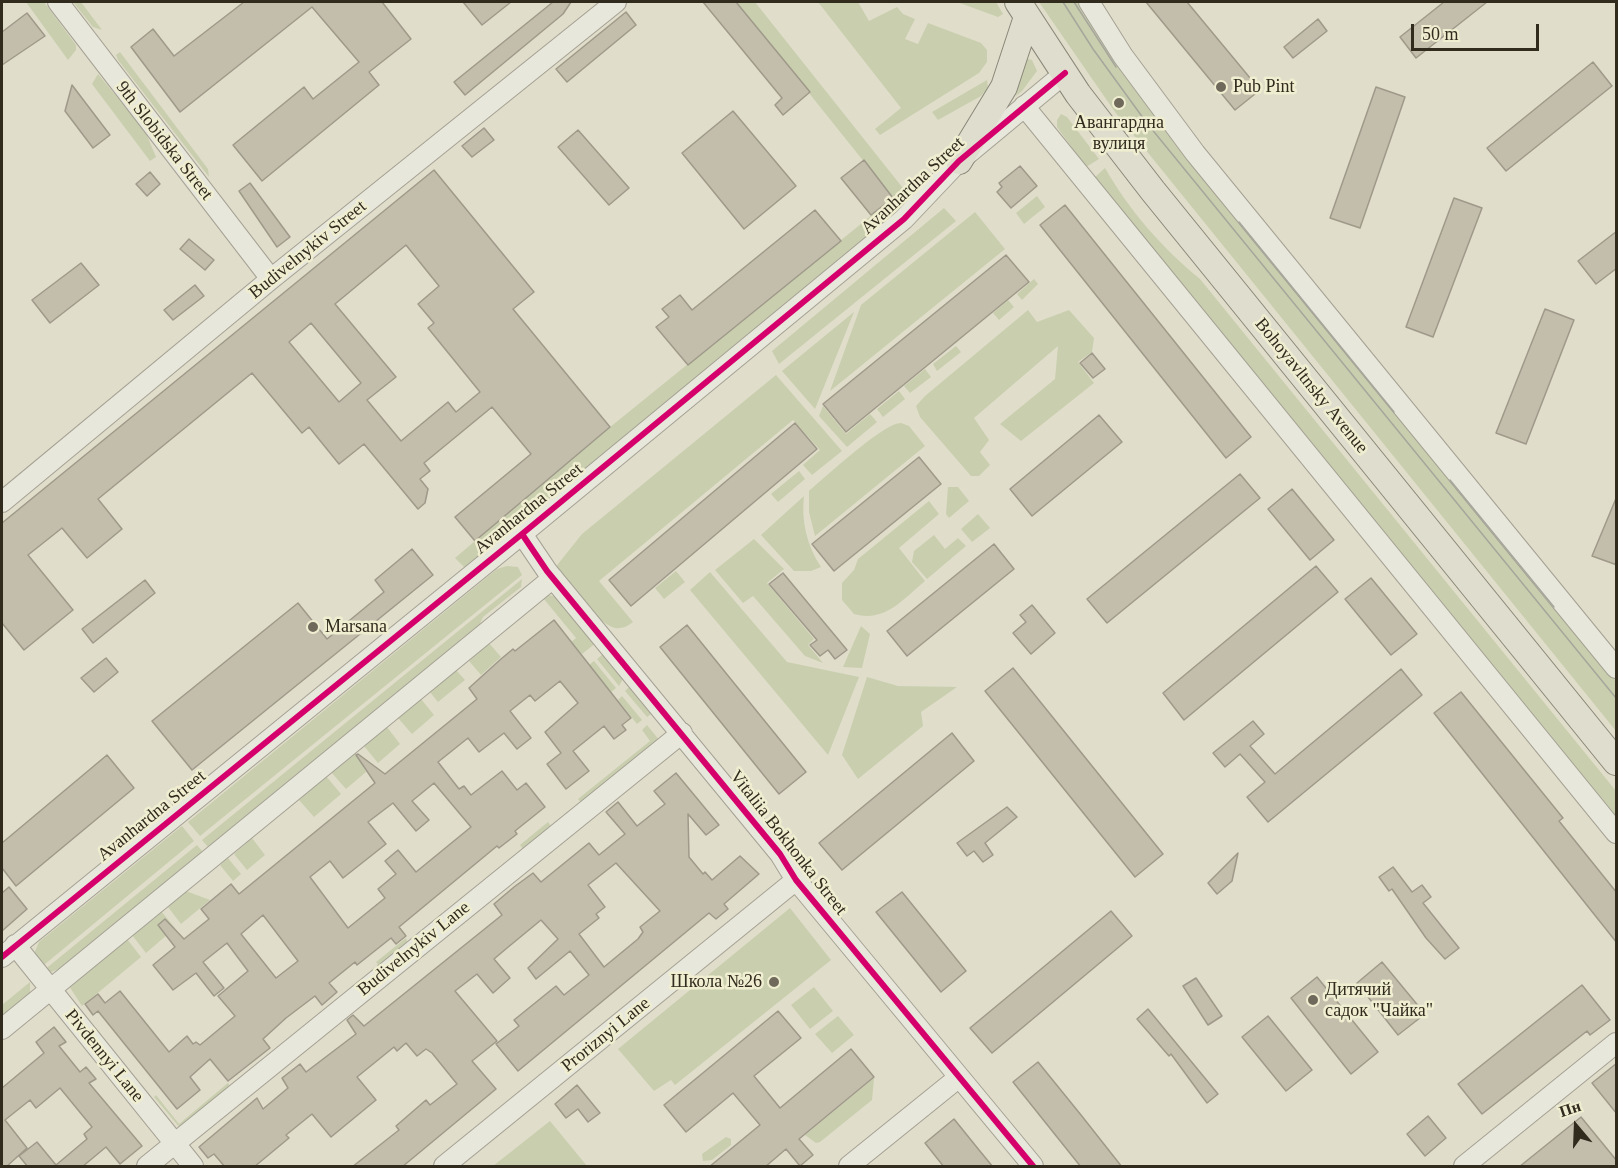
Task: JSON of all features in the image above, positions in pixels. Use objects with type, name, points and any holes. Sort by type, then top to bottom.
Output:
[{"type":"main road","name":"Bohoyavltnsky Avenue","points":[[1023,9],[1065,73],[1174,217],[1617,762]]},
{"type":"main road","points":[[959,161],[1004,87],[1023,9]]},
{"type":"street","name":"9th Slobidska Street","points":[[58,2],[272,279]]},
{"type":"street","name":"Budivelnykiv Street","points":[[2,502],[272,279],[616,2]]},
{"type":"street","points":[[1089,2],[1123,56],[1195,153],[1617,668]]},
{"type":"street","name":"Avanhardna Street","points":[[8,951],[522,534],[904,219],[959,161],[1065,73]]},
{"type":"street","points":[[1024,106],[1617,833]]},
{"type":"street","name":"Vitaliia Bokhonka Street","points":[[522,534],[553,578],[780,854],[796,880],[1033,1167]]},
{"type":"street","points":[[2,1029],[553,578]]},
{"type":"street","name":"Budivelnykiv Lane","points":[[147,1167],[682,733]]},
{"type":"street","name":"Proriznyi Lane","points":[[444,1167],[796,880]]},
{"type":"street","name":"Pivdennyi Lane","points":[[8,951],[51,989],[193,1167]]},
{"type":"street","points":[[1464,1167],[1617,1043]]},
{"type":"street","points":[[849,1167],[958,1077]]},
{"type":"green space","points":[[26,2],[44,2],[76,45],[76,50],[68,60]]},
{"type":"green space","points":[[73,2],[81,2],[102,30],[93,27]]},
{"type":"green space","points":[[736,2],[755,2],[910,197],[900,213],[465,568],[455,558],[583,449],[893,198]]},
{"type":"green space","points":[[818,2],[858,2],[869,21],[897,7],[903,14],[915,19],[905,39],[918,44],[928,23],[981,43],[987,50],[987,62],[979,73],[880,135],[875,129],[901,108]]},
{"type":"green space","points":[[957,2],[996,2],[1003,14],[998,17]]},
{"type":"green space","points":[[1039,2],[1080,2],[1616,674],[1616,731],[1115,112]]},
{"type":"green space","points":[[120,52],[208,169],[209,177],[118,60],[116,55]]},
{"type":"green space","points":[[1032,60],[1037,71],[1016,96],[1024,61]]},
{"type":"green space","points":[[98,74],[145,131],[156,157],[150,161],[92,84]]},
{"type":"green space","points":[[987,80],[988,88],[981,96],[938,120],[932,112]]},
{"type":"green space","points":[[1061,114],[1067,117],[1099,159],[1086,167],[1057,127],[1057,120]]},
{"type":"green space","points":[[1105,168],[1147,228],[1200,279],[1616,791],[1616,819],[1094,178]]},
{"type":"green space","points":[[1037,196],[1045,207],[1024,224],[1016,213]]},
{"type":"green space","points":[[944,208],[956,221],[779,364],[772,351]]},
{"type":"green space","points":[[975,212],[1005,249],[830,391],[861,305]]},
{"type":"green space","points":[[1034,279],[1038,284],[1022,300],[1017,294]]},
{"type":"green space","points":[[1008,300],[1014,307],[999,320],[993,313]]},
{"type":"green space","points":[[1028,310],[1037,322],[1069,310],[1094,338],[1092,352],[1078,362],[1094,383],[1021,441],[1000,424],[1055,379],[1058,346],[974,418],[989,440],[980,452],[990,465],[979,476],[971,476],[920,417],[916,406]]},
{"type":"green space","points":[[854,312],[815,409],[782,371]]},
{"type":"green space","points":[[956,346],[961,352],[937,371],[933,364]]},
{"type":"green space","points":[[925,369],[931,377],[910,393],[904,386]]},
{"type":"green space","points":[[776,375],[842,451],[812,475],[803,465],[820,450],[793,420],[599,581],[633,622],[620,628],[608,625],[582,602],[554,569],[582,534]]},
{"type":"green space","points":[[899,391],[905,399],[883,417],[877,409]]},
{"type":"green space","points":[[823,406],[846,434],[870,414],[877,422],[847,447],[819,416]]},
{"type":"green space","points":[[901,423],[909,426],[925,446],[815,536],[809,512],[809,491],[868,441],[893,425]]},
{"type":"green space","points":[[799,471],[805,479],[778,502],[771,494]]},
{"type":"green space","points":[[948,487],[958,487],[969,501],[949,518],[946,514]]},
{"type":"green space","points":[[804,496],[803,515],[806,533],[821,567],[811,571],[794,571],[761,535]]},
{"type":"green space","points":[[929,501],[939,514],[899,548],[925,581],[893,608],[875,615],[854,614],[842,600],[842,583],[854,570],[858,559]]},
{"type":"green space","points":[[978,514],[990,528],[972,542],[961,529]]},
{"type":"green space","points":[[934,535],[945,549],[958,538],[966,546],[927,579],[912,562],[914,551]]},
{"type":"green space","points":[[754,539],[784,569],[767,583],[814,639],[808,645],[823,663],[805,656],[753,596],[743,603],[715,570]]},
{"type":"green space","points":[[507,566],[518,567],[522,575],[200,836],[188,822],[497,569]]},
{"type":"green space","points":[[676,571],[685,582],[664,599],[655,588]]},
{"type":"green space","points":[[710,572],[787,662],[859,677],[828,755],[690,590]]},
{"type":"green space","points":[[522,579],[521,587],[483,617],[478,628],[208,847],[202,840]]},
{"type":"green space","points":[[549,595],[557,597],[596,643],[582,654],[571,642],[576,638],[543,598]]},
{"type":"green space","points":[[861,626],[870,634],[862,668],[843,667]]},
{"type":"green space","points":[[489,643],[501,657],[481,675],[469,661]]},
{"type":"green space","points":[[604,653],[624,677],[619,686],[597,659]]},
{"type":"green space","points":[[594,661],[616,688],[611,692],[589,665]]},
{"type":"green space","points":[[456,670],[465,680],[438,702],[430,692]]},
{"type":"green space","points":[[867,677],[898,686],[957,687],[921,712],[923,726],[858,779],[842,755]]},
{"type":"green space","points":[[631,685],[654,712],[647,717],[625,691]]},
{"type":"green space","points":[[622,696],[642,720],[637,724],[618,700]]},
{"type":"green space","points":[[421,699],[434,715],[412,734],[398,718]]},
{"type":"green space","points":[[647,725],[660,741],[585,807],[578,799],[650,741],[642,730]]},
{"type":"green space","points":[[387,727],[400,744],[378,763],[364,746]]},
{"type":"green space","points":[[355,752],[366,772],[346,789],[331,772]]},
{"type":"green space","points":[[326,776],[341,794],[314,817],[299,800]]},
{"type":"green space","points":[[548,822],[554,831],[526,853],[520,845]]},
{"type":"green space","points":[[182,826],[194,841],[39,969],[33,956],[39,942]]},
{"type":"green space","points":[[252,838],[265,855],[247,870],[234,854]]},
{"type":"green space","points":[[197,845],[203,852],[61,968],[49,973],[43,971]]},
{"type":"green space","points":[[228,858],[241,874],[233,881],[220,865]]},
{"type":"green space","points":[[186,891],[210,900],[181,924],[168,907]]},
{"type":"green space","points":[[790,908],[831,960],[675,1085],[671,1080],[654,1091],[618,1049]]},
{"type":"green space","points":[[161,911],[175,928],[146,953],[132,935]]},
{"type":"green space","points":[[406,938],[408,945],[382,971],[376,962]]},
{"type":"green space","points":[[127,939],[141,957],[82,1006],[69,986]]},
{"type":"green space","points":[[30,982],[30,994],[2,1020],[2,1005]]},
{"type":"green space","points":[[814,987],[833,1011],[810,1029],[791,1005]]},
{"type":"green space","points":[[838,1016],[854,1035],[832,1053],[815,1034]]},
{"type":"green space","points":[[874,1078],[872,1100],[820,1142],[816,1143],[805,1135]]},
{"type":"green space","points":[[228,1083],[233,1092],[181,1129],[154,1097],[156,1095],[179,1124]]},
{"type":"green space","points":[[550,1121],[587,1166],[493,1166]]},
{"type":"green space","points":[[726,1137],[731,1139],[731,1145],[712,1160],[703,1161],[702,1154]]},
{"type":"building","points":[[244,2],[382,2],[411,39],[369,72],[379,85],[262,181],[233,145],[304,87],[313,99],[359,62],[312,7],[180,112],[131,47],[153,29],[174,56]]},
{"type":"building","points":[[463,2],[511,2],[482,25]]},
{"type":"building","points":[[553,2],[571,2],[563,14],[465,95],[454,82]]},
{"type":"building","points":[[703,2],[736,2],[810,92],[783,115],[775,105],[782,98]]},
{"type":"building","points":[[1146,2],[1187,2],[1260,90],[1235,110]]},
{"type":"building","points":[[1444,2],[1487,2],[1416,58],[1400,37]]},
{"type":"building","points":[[626,12],[636,25],[567,82],[556,69]]},
{"type":"building","points":[[27,13],[45,36],[2,65],[2,32]]},
{"type":"building","points":[[1318,19],[1327,31],[1293,58],[1284,47]]},
{"type":"building","points":[[1593,62],[1612,86],[1506,171],[1487,148]]},
{"type":"building","points":[[72,85],[110,135],[93,148],[65,111]]},
{"type":"building","points":[[1376,87],[1405,97],[1360,228],[1330,218]]},
{"type":"building","points":[[733,111],[796,186],[744,229],[682,153]]},
{"type":"building","points":[[484,128],[494,140],[472,157],[462,146]]},
{"type":"building","points":[[578,130],[629,188],[609,205],[558,147]]},
{"type":"building","points":[[864,160],[893,198],[871,215],[841,178]]},
{"type":"building","points":[[1020,166],[1037,186],[1011,208],[997,192],[1002,187],[999,183]]},
{"type":"building","points":[[434,170],[534,292],[513,309],[610,427],[475,541],[455,517],[531,454],[492,407],[424,463],[430,471],[420,479],[428,489],[425,503],[418,509],[364,444],[339,464],[309,427],[302,433],[252,373],[98,499],[122,529],[87,558],[62,528],[28,555],[73,610],[24,650],[2,623],[2,523]],"holes":[[[406,245],[439,286],[418,304],[434,323],[428,328],[480,392],[456,412],[448,402],[401,441],[367,400],[396,377],[335,304]],[[311,323],[361,383],[339,402],[289,342]]]},
{"type":"building","points":[[150,172],[160,184],[147,196],[136,184]]},
{"type":"building","points":[[250,183],[290,237],[277,247],[239,191]]},
{"type":"building","points":[[1454,198],[1482,208],[1433,337],[1406,327]]},
{"type":"building","points":[[1065,205],[1251,437],[1226,458],[1040,225]]},
{"type":"building","points":[[815,210],[841,241],[688,365],[656,327],[669,317],[662,309],[680,295],[692,310]]},
{"type":"building","points":[[1617,231],[1617,268],[1596,284],[1578,261]]},
{"type":"building","points":[[189,239],[214,260],[205,270],[180,249]]},
{"type":"building","points":[[1006,255],[1029,282],[846,432],[823,404]]},
{"type":"building","points":[[81,263],[99,285],[50,323],[32,300]]},
{"type":"building","points":[[195,285],[204,296],[173,320],[164,310]]},
{"type":"building","points":[[1545,309],[1574,320],[1526,444],[1496,433]]},
{"type":"building","points":[[1092,353],[1105,369],[1093,378],[1080,363]]},
{"type":"building","points":[[1099,415],[1122,442],[1032,516],[1010,489]]},
{"type":"building","points":[[795,423],[817,449],[631,606],[609,580]]},
{"type":"building","points":[[919,457],[941,484],[834,571],[812,544]]},
{"type":"building","points":[[1240,474],[1260,498],[1107,623],[1087,599]]},
{"type":"building","points":[[1292,489],[1334,540],[1310,560],[1268,509]]},
{"type":"building","points":[[1617,496],[1617,565],[1592,556]]},
{"type":"building","points":[[994,544],[1014,569],[907,656],[887,631]]},
{"type":"building","points":[[412,549],[433,575],[192,770],[152,721],[298,603],[327,639],[384,592],[375,580]]},
{"type":"building","points":[[1316,566],[1338,592],[1184,720],[1163,693]]},
{"type":"building","points":[[783,573],[847,650],[835,659],[828,650],[820,656],[810,645],[817,640],[769,584]]},
{"type":"building","points":[[1371,578],[1417,634],[1391,655],[1345,599]]},
{"type":"building","points":[[145,580],[155,593],[93,643],[82,629]]},
{"type":"building","points":[[1032,605],[1055,633],[1031,654],[1013,633],[1026,622],[1020,615]]},
{"type":"building","points":[[554,620],[631,718],[622,725],[626,730],[614,739],[604,726],[573,751],[589,771],[566,789],[547,764],[561,753],[545,732],[578,703],[560,681],[535,701],[530,695],[510,711],[531,738],[517,749],[504,733],[479,752],[468,738],[438,762],[459,789],[464,786],[471,795],[502,771],[517,790],[526,783],[545,807],[515,831],[517,834],[499,848],[497,846],[399,927],[406,936],[396,944],[391,938],[357,965],[355,962],[329,983],[337,992],[322,1005],[315,996],[286,1018],[263,1039],[270,1048],[228,1081],[210,1059],[190,1077],[200,1090],[177,1109],[98,1011],[93,1015],[85,1004],[98,994],[105,1003],[120,991],[169,1052],[187,1036],[193,1044],[196,1042],[200,1045],[235,1016],[218,996],[248,971],[227,943],[203,962],[224,988],[214,996],[196,973],[173,990],[153,965],[175,947],[158,925],[165,919],[184,939],[209,919],[201,909],[231,884],[239,894],[375,783],[356,755],[358,754],[385,774],[477,699],[469,688],[513,649],[515,651]],"holes":[[[434,783],[471,827],[416,872],[398,850],[385,861],[396,874],[378,889],[385,898],[348,928],[310,877],[330,861],[343,878],[386,844],[368,822],[393,803],[416,831],[429,820],[412,801]],[[263,915],[298,961],[276,978],[241,934]]]},
{"type":"building","points":[[687,625],[806,772],[779,794],[660,647]]},
{"type":"building","points":[[106,658],[118,672],[94,692],[81,678]]},
{"type":"building","points":[[1013,668],[1163,854],[1135,877],[985,691]]},
{"type":"building","points":[[1401,669],[1422,695],[1268,822],[1247,797],[1265,782],[1240,754],[1225,767],[1213,753],[1253,721],[1264,734],[1250,746],[1275,774]]},
{"type":"building","points":[[1461,692],[1563,818],[1559,821],[1617,893],[1617,943],[1434,713]]},
{"type":"building","points":[[952,733],[974,761],[842,870],[819,843]]},
{"type":"building","points":[[107,755],[134,788],[16,886],[2,868],[2,843]]},
{"type":"building","points":[[676,773],[719,825],[706,835],[688,814],[689,857],[703,874],[705,872],[712,880],[740,856],[759,874],[724,904],[728,909],[716,919],[709,913],[518,1071],[496,1044],[519,1026],[514,1020],[556,986],[564,995],[589,975],[570,951],[536,979],[528,968],[558,939],[541,920],[494,959],[510,978],[493,993],[477,974],[455,991],[497,1041],[472,1061],[496,1089],[402,1167],[352,1167],[399,1130],[396,1126],[426,1100],[430,1105],[457,1084],[432,1053],[426,1049],[417,1056],[406,1043],[397,1051],[394,1047],[357,1077],[376,1100],[331,1137],[312,1114],[286,1135],[289,1138],[254,1167],[225,1167],[214,1154],[208,1158],[199,1147],[257,1098],[263,1109],[288,1088],[282,1078],[300,1064],[306,1072],[356,1034],[347,1020],[353,1015],[364,1026],[502,915],[494,904],[533,873],[541,882],[589,843],[599,855],[625,834],[606,812],[618,802],[637,826],[665,804],[654,791]],"holes":[[[616,863],[660,911],[640,927],[643,932],[638,939],[604,967],[579,934],[599,918],[596,914],[605,907],[588,885]]]},
{"type":"building","points":[[1007,807],[1017,817],[985,843],[993,855],[983,862],[974,851],[967,856],[957,843]]},
{"type":"building","points":[[1238,853],[1232,881],[1217,894],[1208,883]]},
{"type":"building","points":[[1393,867],[1412,892],[1422,885],[1431,897],[1423,903],[1459,948],[1445,959],[1426,938],[1392,889],[1389,891],[1379,877]]},
{"type":"building","points":[[9,887],[27,909],[2,931],[2,893]]},
{"type":"building","points":[[902,892],[966,971],[941,992],[876,912]]},
{"type":"building","points":[[1111,911],[1132,936],[992,1053],[970,1028]]},
{"type":"building","points":[[1382,962],[1425,1014],[1398,1035],[1357,983]]},
{"type":"building","points":[[1317,977],[1378,1052],[1351,1074],[1291,998]]},
{"type":"building","points":[[1196,978],[1222,1016],[1208,1025],[1183,986]]},
{"type":"building","points":[[1582,985],[1610,1020],[1590,1035],[1587,1031],[1482,1114],[1458,1084]]},
{"type":"building","points":[[1148,1009],[1218,1094],[1207,1103],[1171,1054],[1169,1056],[1137,1019]]},
{"type":"building","points":[[778,1011],[801,1038],[754,1076],[780,1108],[851,1049],[874,1077],[799,1139],[813,1155],[800,1166],[786,1149],[765,1167],[709,1167],[760,1125],[733,1093],[686,1132],[664,1105]]},
{"type":"building","points":[[1268,1016],[1312,1070],[1286,1091],[1242,1037]]},
{"type":"building","points":[[54,1027],[66,1042],[59,1046],[80,1072],[86,1067],[96,1079],[89,1083],[142,1146],[120,1164],[106,1147],[82,1167],[28,1167],[19,1156],[37,1142],[56,1165],[87,1139],[84,1134],[92,1127],[60,1088],[36,1108],[30,1100],[5,1120],[27,1148],[6,1167],[2,1167],[2,1088],[44,1053],[36,1042]]},
{"type":"building","points":[[1038,1062],[1122,1167],[1081,1167],[1013,1082]]},
{"type":"building","points":[[1617,1063],[1617,1114],[1592,1083]]},
{"type":"building","points":[[577,1085],[600,1113],[588,1122],[578,1109],[566,1118],[555,1104]]},
{"type":"building","points":[[1428,1116],[1446,1138],[1425,1156],[1407,1134]]},
{"type":"building","points":[[1581,1117],[1617,1161],[1617,1167],[1519,1167]]},
{"type":"building","points":[[954,1119],[993,1167],[944,1167],[925,1143]]},
{"type":"tram line","points":[[1063,2],[1093,49],[1146,122],[1616,698]]},
{"type":"tram line","points":[[1074,2],[1116,67]]},
{"type":"tram line","points":[[1239,222],[1394,412]]},
{"type":"tram line","points":[[1450,480],[1554,607]]},
{"type":"cycle path","points":[[2,957],[522,534],[904,219],[959,161],[1065,73]]},
{"type":"cycle path","points":[[522,534],[547,571],[780,854],[796,880],[1033,1166]]},
{"type":"place","name":"Pub Pint","points":[[1221,87]]},
{"type":"place","name":"Авангардна вулиця","points":[[1119,103]]},
{"type":"place","name":"Marsana","points":[[313,627]]},
{"type":"place","name":"Школа №26","points":[[774,982]]},
{"type":"place","name":"Дитячий садок \"Чайка\"","points":[[1313,1000]]}]
